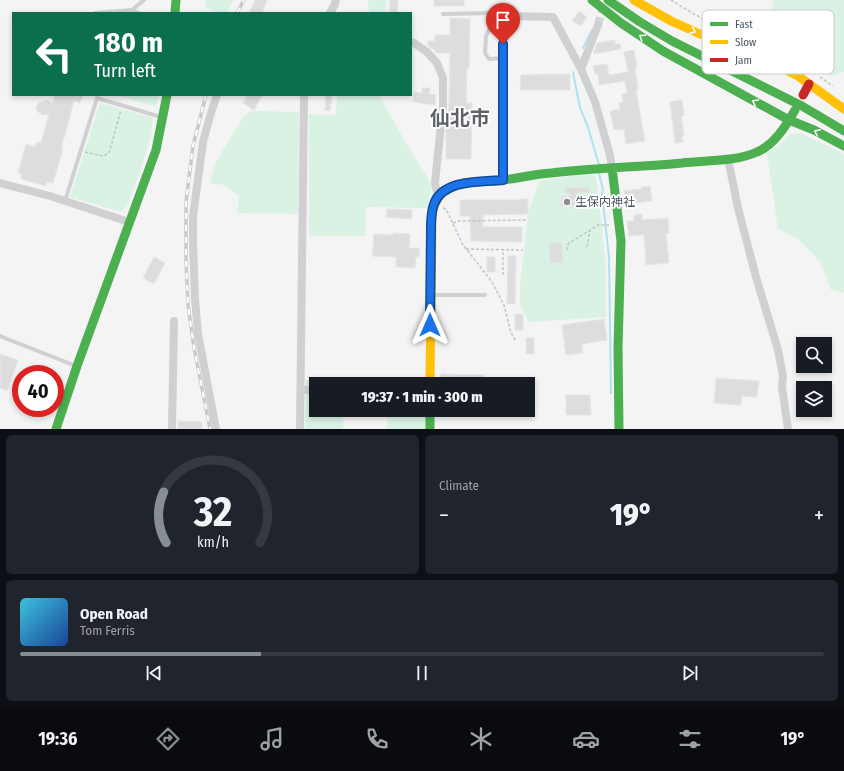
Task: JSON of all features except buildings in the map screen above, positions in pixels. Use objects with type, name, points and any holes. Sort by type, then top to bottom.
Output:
[{"type":"main road","points":[[175,12],[176,0]]},
{"type":"main road","points":[[592,0],[621,23],[663,51],[702,72]]},
{"type":"main road","points":[[608,0],[671,41],[702,56]]},
{"type":"main road","points":[[634,0],[671,21],[702,35]]},
{"type":"main road","points":[[705,74],[789,120],[814,130],[844,146]]},
{"type":"main road","points":[[739,74],[785,96],[844,131]]},
{"type":"main road","points":[[794,74],[844,109]]},
{"type":"main road","points":[[803,95],[809,84]]},
{"type":"main road","points":[[56,429],[77,366],[156,150],[167,96]]},
{"type":"main road","points":[[430,377],[432,213],[433,206],[443,191],[453,186],[468,183],[503,180],[549,173],[668,164],[745,156],[758,152],[768,146],[789,120],[795,110]]},
{"type":"main road","points":[[612,168],[621,241],[618,348],[619,429]]},
{"type":"main road","points":[[430,417],[430,429]]},
{"type":"street","points":[[331,12],[336,0]]},
{"type":"street","points":[[503,180],[503,16],[553,17],[581,69],[595,102],[610,155],[612,168]]},
{"type":"street","points":[[581,69],[598,25]]},
{"type":"street","points":[[412,42],[427,52],[437,63],[443,78],[443,105],[436,182],[438,197]]},
{"type":"street","points":[[216,429],[198,334],[195,299],[193,216],[203,142],[210,116],[218,96]]},
{"type":"street","points":[[300,429],[304,96]]},
{"type":"street","points":[[728,158],[738,208],[756,277],[778,350],[783,376],[782,387],[788,429]]},
{"type":"street","points":[[0,183],[50,196],[130,222]]},
{"type":"street","points":[[172,429],[174,321]]},
{"type":"street","points":[[300,390],[309,390]]},
{"type":"lane","points":[[132,10],[144,0]]},
{"type":"lane","points":[[107,12],[132,10],[137,12]]},
{"type":"lane","points":[[443,14],[494,14],[503,16]]},
{"type":"lane","points":[[503,30],[489,30],[486,36],[485,53],[490,59],[503,58]]},
{"type":"lane","points":[[65,201],[98,97],[163,118]]},
{"type":"lane","points":[[431,295],[484,295]]},
{"type":"lane","points":[[0,336],[77,366]]},
{"type":"path","points":[[81,150],[103,156],[109,153],[122,106]]},
{"type":"path","points":[[579,198],[609,199]]},
{"type":"path","points":[[433,206],[446,208],[463,245],[492,282],[504,305],[511,333],[516,341]]},
{"type":"path","points":[[453,223],[459,221],[526,220]]},
{"type":"path","points":[[567,250],[568,244],[598,225],[611,225]]},
{"type":"path","points":[[587,247],[590,230]]},
{"type":"path","points":[[466,249],[523,250]]},
{"type":"path","points":[[503,250],[503,275]]},
{"type":"green space","points":[[206,0],[233,0],[227,12],[217,12],[205,8]]},
{"type":"green space","points":[[368,0],[386,0],[386,12],[369,12]]},
{"type":"green space","points":[[772,0],[844,0],[844,72],[830,76],[828,74],[834,74],[834,10],[774,10]]},
{"type":"green space","points":[[120,96],[159,96],[156,107]]},
{"type":"green space","points":[[337,96],[380,96],[406,143],[432,185],[427,208],[366,207],[365,236],[309,236],[309,114],[336,115]]},
{"type":"green space","points":[[100,103],[153,118],[151,136],[140,172],[128,204],[121,212],[70,197]]},
{"type":"green space","points":[[251,111],[299,112],[298,214],[237,213],[239,196],[224,185],[210,183],[215,163],[244,116]]},
{"type":"green space","points":[[800,133],[844,155],[844,293],[831,290],[820,261],[798,239],[778,229],[767,153],[780,144],[790,134]]},
{"type":"green space","points":[[587,173],[596,177],[605,256],[606,317],[529,322],[520,306],[520,286],[528,214],[539,181]]},
{"type":"green space","points":[[306,380],[309,380],[309,417],[344,417],[343,429],[305,429]]},
{"type":"green space","points":[[388,417],[426,417],[426,429],[387,429]]},
{"type":"waterway","points":[[583,48],[592,30]]},
{"type":"waterway","points":[[573,72],[580,108],[588,127],[599,165]]},
{"type":"waterway","points":[[599,173],[603,190],[602,193],[609,257],[611,393]]},
{"type":"tunnel","points":[[598,25],[603,7]]},
{"type":"railway","points":[[238,12],[244,0]]},
{"type":"railway","points":[[206,96],[193,146],[186,202],[186,261],[188,305],[194,348],[210,429]]},
{"type":"traffic: fast","points":[[175,12],[176,0]]},
{"type":"traffic: fast","points":[[592,0],[621,23],[663,51],[702,72]]},
{"type":"traffic: fast","points":[[608,0],[640,22],[672,41],[702,56]]},
{"type":"traffic: fast","points":[[705,74],[789,120],[814,130],[844,146]]},
{"type":"traffic: fast","points":[[738,74],[802,106],[844,131]]},
{"type":"traffic: fast","points":[[56,429],[77,366],[156,150],[167,96]]},
{"type":"traffic: fast","points":[[464,183],[498,181],[567,171],[739,158],[757,152],[769,145],[784,128],[795,110]]},
{"type":"traffic: fast","points":[[612,168],[621,241],[618,348],[619,429]]},
{"type":"traffic: fast","points":[[430,417],[430,429]]},
{"type":"traffic: slow","points":[[634,0],[671,21],[702,35]]},
{"type":"traffic: slow","points":[[794,74],[844,109]]},
{"type":"traffic: slow","points":[[430,377],[432,213],[436,201],[443,192],[464,183]]},
{"type":"traffic: jam","points":[[803,95],[809,84]]},
{"type":"place","name":"生保内神社","points":[[567,202]]},
{"type":"district","name":"仙北市","points":[[460,118]]},
{"type":"route","points":[[430,325],[431,229],[434,204],[443,191],[453,186],[503,180],[503,44]]}]
